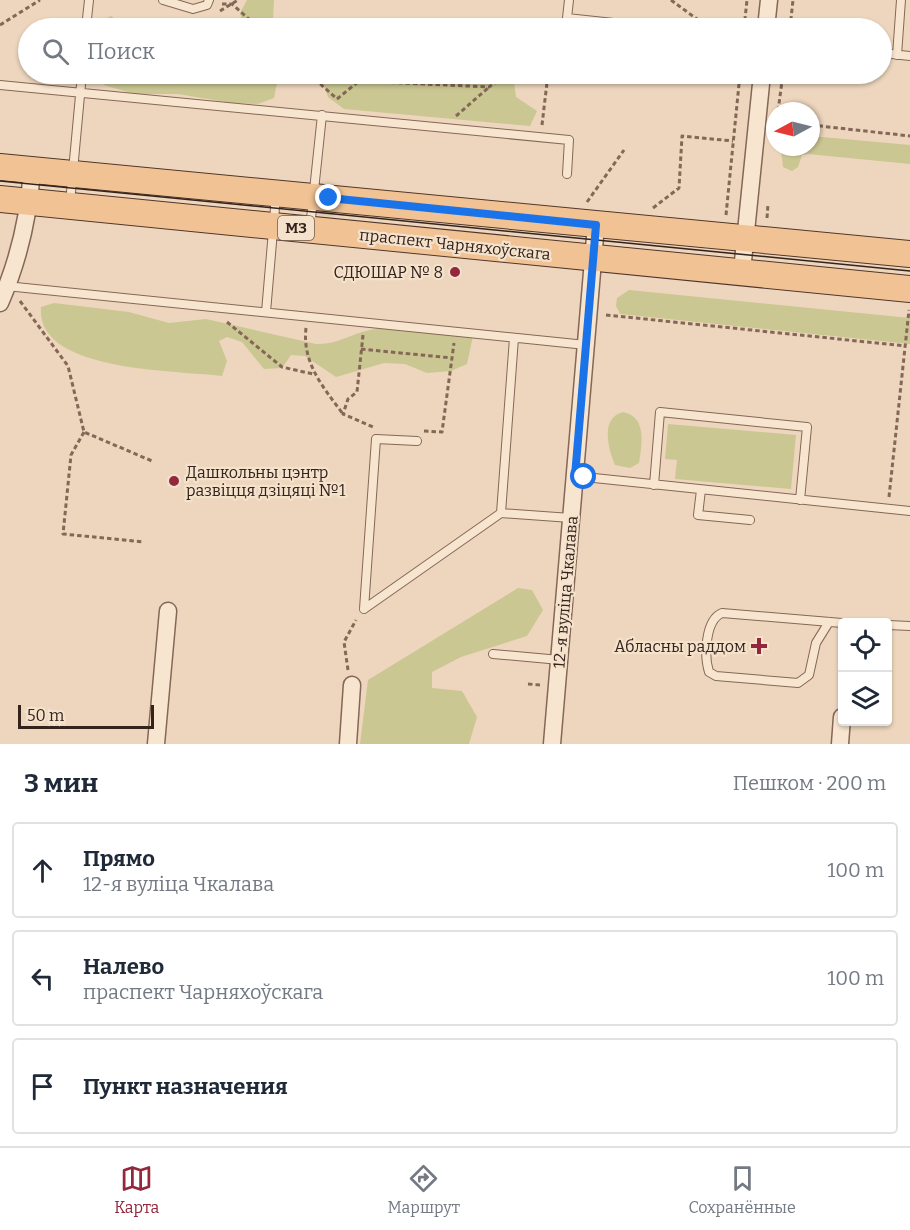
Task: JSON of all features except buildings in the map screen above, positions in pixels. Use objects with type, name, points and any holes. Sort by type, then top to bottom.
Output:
[{"type":"main road","name":"праспект Чарняхоўскага","points":[[0,167],[276,193],[591,215],[745,238],[910,254]]},
{"type":"main road","name":"праспект Чарняхоўскага","points":[[0,199],[910,289]]},
{"type":"street","points":[[767,18],[769,0]]},
{"type":"street","points":[[742,271],[761,84]]},
{"type":"street","points":[[0,303],[29,202],[32,170]]},
{"type":"street","name":"12-я вуліца Чкалава","points":[[552,744],[593,258],[591,215]]},
{"type":"street","points":[[156,744],[168,611]]},
{"type":"street","points":[[348,744],[352,685]]},
{"type":"street","points":[[840,744],[842,726]]},
{"type":"lane","points":[[87,18],[89,0]]},
{"type":"lane","points":[[163,0],[193,9],[208,2]]},
{"type":"lane","points":[[567,18],[569,0]]},
{"type":"lane","points":[[897,55],[901,0]]},
{"type":"lane","points":[[892,54],[910,56]]},
{"type":"lane","points":[[70,206],[81,84]]},
{"type":"lane","points":[[0,85],[569,140],[567,174]]},
{"type":"lane","points":[[310,230],[322,115]]},
{"type":"lane","points":[[266,312],[276,193]]},
{"type":"lane","points":[[4,285],[586,345]]},
{"type":"lane","points":[[501,513],[514,338]]},
{"type":"lane","points":[[654,485],[660,412],[671,413],[807,427],[800,500]]},
{"type":"lane","points":[[364,609],[376,439],[417,441]]},
{"type":"lane","points":[[575,476],[910,511]]},
{"type":"lane","points":[[700,490],[698,515],[750,520]]},
{"type":"lane","points":[[364,609],[501,513],[571,518]]},
{"type":"lane","points":[[829,622],[816,643],[809,675],[798,683],[716,676],[709,672],[706,662],[711,622],[715,616],[722,613],[838,623]]},
{"type":"lane","points":[[892,625],[910,626]]},
{"type":"lane","points":[[493,654],[560,660]]},
{"type":"path","points":[[0,25],[40,0]]},
{"type":"path","points":[[671,0],[695,18]]},
{"type":"path","points":[[745,18],[747,0]]},
{"type":"path","points":[[791,18],[793,0]]},
{"type":"path","points":[[208,2],[232,2],[249,18]]},
{"type":"path","points":[[337,99],[355,84]]},
{"type":"path","points":[[424,84],[489,87]]},
{"type":"path","points":[[442,128],[493,84]]},
{"type":"path","points":[[541,137],[547,84]]},
{"type":"path","points":[[726,218],[739,84]]},
{"type":"path","points":[[779,102],[782,84]]},
{"type":"path","points":[[820,126],[910,136]]},
{"type":"path","points":[[650,211],[679,188],[682,136],[733,141]]},
{"type":"path","points":[[591,215],[624,150]]},
{"type":"path","points":[[4,285],[68,366],[84,432],[71,454],[63,534],[144,542]]},
{"type":"path","points":[[888,508],[910,302]]},
{"type":"path","points":[[216,307],[226,321],[282,367],[313,374]]},
{"type":"path","points":[[597,314],[906,346]]},
{"type":"path","points":[[307,317],[304,340],[313,374],[343,414],[375,428],[376,439]]},
{"type":"path","points":[[343,414],[348,399],[357,392],[364,323]]},
{"type":"path","points":[[419,430],[442,432],[455,332]]},
{"type":"path","points":[[361,349],[452,358]]},
{"type":"path","points":[[904,358],[910,359]]},
{"type":"path","points":[[84,432],[152,461]]},
{"type":"path","points":[[352,685],[344,642],[350,628],[364,609]]},
{"type":"shaded area","points":[[247,0],[274,0],[273,18],[241,18],[240,13]]},
{"type":"shaded area","points":[[277,84],[274,98],[258,104],[232,103],[178,94],[134,94],[104,85]]},
{"type":"shaded area","points":[[323,84],[514,84],[516,97],[537,111],[530,126],[344,109],[328,97]]},
{"type":"shaded area","points":[[820,137],[910,145],[910,164],[820,155]]},
{"type":"shaded area","points":[[782,156],[802,156],[798,167],[792,171],[783,167]]},
{"type":"shaded area","points":[[629,290],[910,318],[910,344],[620,314],[616,306],[617,298]]},
{"type":"shaded area","points":[[54,303],[129,312],[169,323],[206,319],[316,344],[330,343],[370,330],[381,329],[438,333],[462,330],[473,336],[467,364],[451,371],[427,373],[405,364],[384,363],[336,377],[305,356],[291,355],[282,368],[264,369],[242,342],[227,337],[219,341],[227,361],[222,376],[144,369],[84,356],[61,345],[45,329],[41,307]]},
{"type":"shaded area","points":[[623,412],[636,419],[642,439],[639,463],[630,468],[615,465],[608,442],[611,420]]},
{"type":"shaded area","points":[[668,424],[796,435],[791,489],[675,479],[677,460],[665,459]]},
{"type":"shaded area","points":[[518,588],[532,590],[543,610],[527,636],[461,657],[432,672],[432,688],[462,691],[477,717],[469,744],[360,744],[368,680]]},
{"type":"tram line","points":[[0,181],[910,271]]},
{"type":"place","name":"СДЮШАР № 8","points":[[455,272]]},
{"type":"place","name":"Дашкольны цэнтр развіцця дзіцяці №1","points":[[174,481]]},
{"type":"place","name":"Абласны раддом","points":[[759,646]]},
{"type":"route","points":[[329,198],[596,225],[575,476],[584,477]]}]
